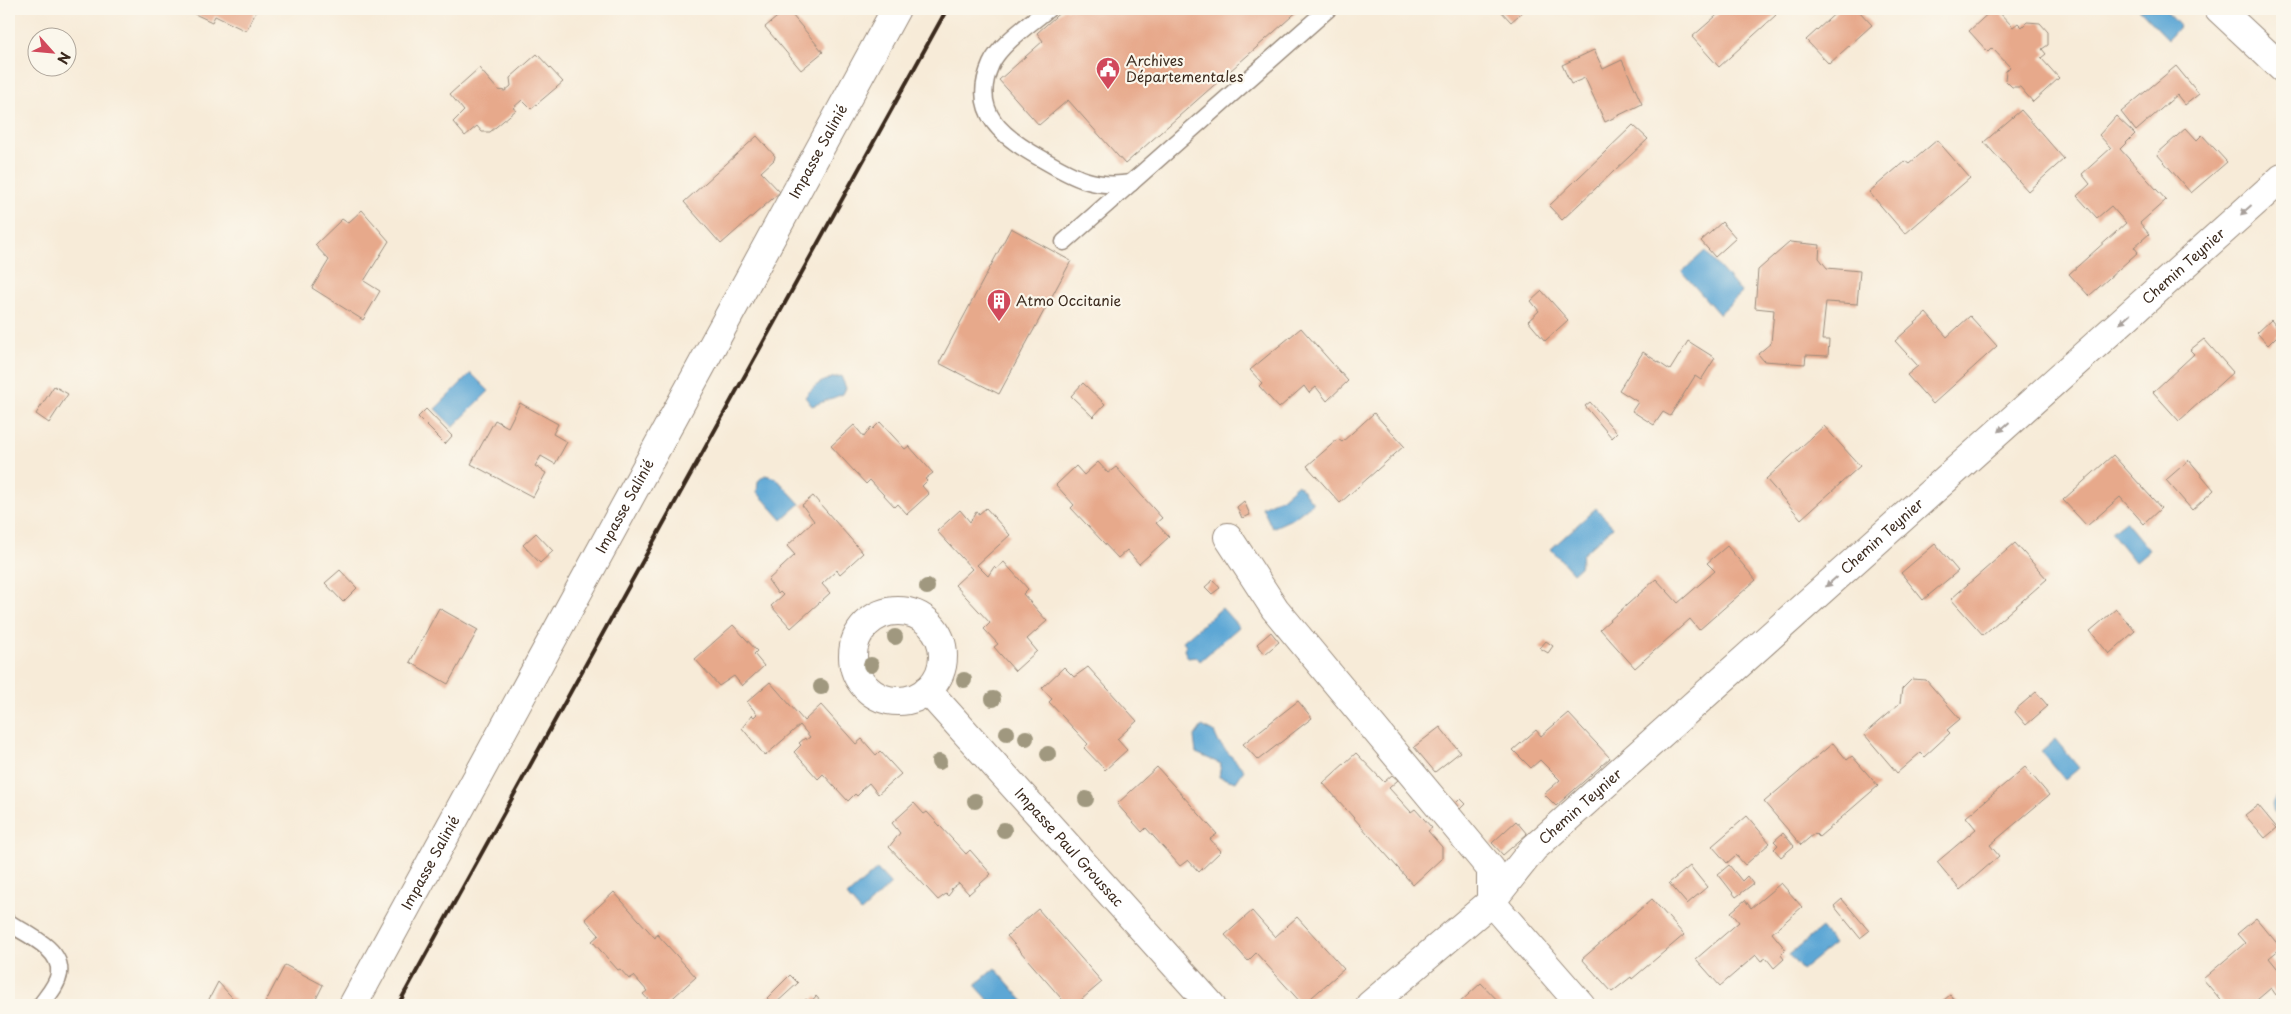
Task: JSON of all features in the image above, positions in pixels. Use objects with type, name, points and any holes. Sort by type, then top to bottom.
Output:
[{"type":"street","name":"Impasse Salinié","points":[[353,1005],[896,9]]},
{"type":"street","points":[[2219,9],[2282,68]]},
{"type":"street","name":"Chemin Teynier","points":[[1370,1005],[1491,902],[1534,848],[2282,178]]},
{"type":"street","points":[[1228,537],[1275,609],[1492,869],[1491,902],[1581,1005]]},
{"type":"street","name":"Impasse Paul Groussac","points":[[927,690],[1211,1005]]},
{"type":"lane","points":[[1048,9],[1002,48],[991,63],[984,92],[992,120],[1003,135],[1015,144],[1068,174],[1092,183],[1105,185],[1131,183]]},
{"type":"lane","points":[[1064,242],[1328,9]]},
{"type":"lane","points":[[9,923],[48,949],[55,956],[59,974],[53,988],[41,1005]]},
{"type":"water","points":[[2139,9],[2164,9],[2180,26],[2168,39]]},
{"type":"water","points":[[1705,251],[1742,293],[1719,314],[1682,272]]},
{"type":"water","points":[[471,373],[489,391],[453,427],[435,409]]},
{"type":"water","points":[[841,376],[846,388],[843,394],[812,406],[805,397],[809,392],[820,383]]},
{"type":"water","points":[[765,475],[776,478],[800,504],[782,520],[757,492],[758,481]]},
{"type":"water","points":[[1298,484],[1313,503],[1294,518],[1272,528],[1262,507],[1282,498]]},
{"type":"water","points":[[1596,508],[1613,527],[1582,555],[1580,567],[1573,573],[1551,549]]},
{"type":"water","points":[[2125,521],[2149,550],[2135,562],[2111,532]]},
{"type":"water","points":[[1222,608],[1239,627],[1200,661],[1197,657],[1188,658],[1184,650],[1186,645],[1183,641]]},
{"type":"water","points":[[1202,726],[1214,732],[1219,743],[1244,770],[1236,782],[1219,777],[1221,764],[1196,753],[1194,737]]},
{"type":"water","points":[[2055,739],[2079,768],[2065,780],[2041,751]]},
{"type":"water","points":[[2282,792],[2282,816],[2274,812],[2272,803]]},
{"type":"water","points":[[877,869],[891,884],[861,912],[847,896]]},
{"type":"water","points":[[1821,928],[1834,944],[1802,970],[1789,955]]},
{"type":"water","points":[[995,968],[1025,1003],[1023,1005],[993,1005],[975,985]]},
{"type":"building","points":[[184,9],[257,9],[246,31],[215,16],[212,22]]},
{"type":"building","points":[[787,9],[823,52],[801,70],[765,27]]},
{"type":"building","name":"Archives Départementales","points":[[1064,9],[1300,9],[1125,164],[1068,100],[1039,125],[999,80],[1043,41],[1037,33]]},
{"type":"building","points":[[1499,9],[1526,9],[1511,22]]},
{"type":"building","points":[[1724,9],[1770,9],[1776,15],[1719,67],[1692,37]]},
{"type":"building","points":[[1840,9],[1857,9],[1872,25],[1829,64],[1806,40]]},
{"type":"building","points":[[1993,9],[1996,9],[2013,27],[2018,23],[2022,27],[2027,22],[2040,23],[2048,32],[2048,45],[2042,49],[2046,54],[2041,58],[2059,78],[2033,102],[2020,87],[2012,87],[2005,80],[2006,71],[2010,67],[1992,48],[1988,52],[1969,31]]},
{"type":"building","points":[[1594,50],[1603,69],[1622,60],[1642,104],[1605,122],[1585,78],[1571,84],[1562,65]]},
{"type":"building","points":[[537,54],[563,82],[531,109],[522,100],[513,108],[516,110],[490,132],[482,132],[477,126],[465,136],[453,122],[464,111],[450,94],[479,68],[498,90],[505,91],[511,86],[510,78]]},
{"type":"building","points":[[2176,66],[2199,94],[2185,105],[2177,95],[2136,131],[2121,112]]},
{"type":"building","points":[[2021,110],[2064,159],[2028,191],[1984,142]]},
{"type":"building","points":[[2116,116],[2135,134],[2120,149],[2166,200],[2140,223],[2149,234],[2134,247],[2138,252],[2089,296],[2069,274],[2126,223],[2111,206],[2097,218],[2077,196],[2090,184],[2082,174],[2111,148],[2099,135]]},
{"type":"building","points":[[1633,125],[1648,139],[1562,220],[1549,206]]},
{"type":"building","points":[[2186,128],[2197,140],[2202,135],[2227,162],[2191,193],[2157,154]]},
{"type":"building","points":[[757,136],[775,156],[774,160],[761,172],[780,192],[721,244],[684,202]]},
{"type":"building","points":[[1937,140],[1970,178],[1905,234],[1869,192],[1905,161],[1909,164]]},
{"type":"building","points":[[362,210],[389,241],[364,281],[380,291],[363,320],[312,288],[329,260],[315,245],[342,219],[348,223]]},
{"type":"building","points":[[1722,222],[1736,238],[1715,257],[1701,241]]},
{"type":"building","name":"Atmo Occitanie","points":[[1011,228],[1071,261],[999,394],[939,363]]},
{"type":"building","points":[[1790,242],[1820,245],[1819,258],[1827,268],[1860,271],[1857,304],[1826,302],[1822,340],[1829,340],[1828,356],[1806,355],[1805,364],[1764,361],[1758,354],[1771,343],[1774,310],[1755,308],[1758,270]]},
{"type":"building","points":[[1542,291],[1568,320],[1545,341],[1528,321],[1539,311],[1531,301]]},
{"type":"building","points":[[1926,313],[1947,337],[1970,316],[1997,346],[1933,404],[1907,375],[1918,366],[1895,341]]},
{"type":"building","points":[[2271,320],[2281,332],[2268,345],[2257,333]]},
{"type":"building","points":[[1301,328],[1348,381],[1327,401],[1316,387],[1309,393],[1304,386],[1279,408],[1259,386],[1262,383],[1250,370]]},
{"type":"building","points":[[2204,339],[2233,372],[2179,421],[2153,392],[2194,354],[2190,350]]},
{"type":"building","points":[[1688,341],[1715,358],[1701,380],[1695,376],[1670,416],[1663,412],[1654,425],[1632,411],[1638,402],[1619,390],[1643,352],[1670,370]]},
{"type":"building","points":[[1083,383],[1105,404],[1093,417],[1071,396]]},
{"type":"building","points":[[54,386],[68,394],[49,423],[36,414]]},
{"type":"building","points":[[1590,402],[1617,433],[1612,438],[1585,406]]},
{"type":"building","points":[[520,403],[558,424],[553,434],[567,442],[555,464],[541,456],[535,466],[546,473],[533,497],[471,464],[495,420],[508,427]]},
{"type":"building","points":[[426,409],[452,436],[445,444],[418,417]]},
{"type":"building","points":[[1374,413],[1404,446],[1340,503],[1307,466],[1338,439],[1342,442]]},
{"type":"building","points":[[880,422],[905,449],[909,446],[933,473],[925,479],[927,481],[922,486],[929,494],[907,514],[898,504],[895,507],[870,480],[866,484],[831,446],[854,425],[864,437],[871,427],[873,429]]},
{"type":"building","points":[[1824,426],[1860,466],[1801,519],[1766,479]]},
{"type":"building","points":[[2113,455],[2161,508],[2144,524],[2120,497],[2087,526],[2063,500]]},
{"type":"building","points":[[2189,460],[2214,490],[2192,510],[2166,480]]},
{"type":"building","points":[[1098,462],[1108,473],[1116,467],[1162,518],[1156,523],[1169,537],[1139,564],[1127,550],[1118,558],[1071,508],[1074,505],[1056,485],[1076,466],[1084,475]]},
{"type":"building","points":[[813,496],[863,553],[840,574],[837,570],[822,584],[830,593],[791,628],[771,606],[783,595],[780,592],[778,594],[768,580],[795,555],[787,546],[814,521],[802,505]]},
{"type":"building","points":[[1244,501],[1250,515],[1242,518],[1237,507]]},
{"type":"building","points":[[986,508],[1010,535],[977,565],[988,576],[994,567],[996,569],[1004,562],[1028,589],[1023,594],[1047,621],[1027,639],[1037,651],[1015,671],[994,647],[998,644],[984,629],[990,623],[955,585],[972,569],[937,531],[960,510],[970,522],[976,512],[979,514]]},
{"type":"building","points":[[536,533],[553,551],[540,563],[523,545]]},
{"type":"building","points":[[2015,543],[2047,579],[1983,635],[1951,599]]},
{"type":"building","points":[[1935,544],[1958,571],[1923,600],[1901,573]]},
{"type":"building","points":[[1727,546],[1756,580],[1699,630],[1690,619],[1635,668],[1600,629],[1656,579],[1678,603],[1715,571],[1707,563]]},
{"type":"building","points":[[340,570],[357,588],[343,602],[325,583]]},
{"type":"building","points":[[1213,580],[1220,588],[1212,594],[1205,587]]},
{"type":"building","points":[[439,608],[478,630],[448,684],[410,662]]},
{"type":"building","points":[[2116,609],[2135,631],[2109,654],[2090,631]]},
{"type":"building","points":[[733,625],[757,651],[754,654],[764,666],[742,686],[734,676],[719,686],[695,659]]},
{"type":"building","points":[[1271,632],[1279,642],[1265,654],[1257,644]]},
{"type":"building","points":[[1546,641],[1553,646],[1548,653],[1540,648]]},
{"type":"building","points":[[1064,667],[1074,677],[1088,667],[1137,721],[1117,739],[1127,750],[1105,770],[1084,748],[1088,744],[1049,702],[1052,699],[1042,688]]},
{"type":"building","points":[[1912,679],[1926,680],[1960,719],[1947,730],[1950,733],[1924,757],[1920,753],[1897,773],[1864,734],[1900,703],[1902,689]]},
{"type":"building","points":[[770,682],[804,721],[821,705],[856,744],[862,739],[876,755],[880,751],[901,774],[878,794],[869,783],[857,796],[855,794],[848,801],[823,774],[818,779],[794,752],[801,745],[799,743],[805,738],[806,740],[810,737],[800,725],[765,756],[742,728],[752,715],[754,717],[757,714],[747,702]]},
{"type":"building","points":[[2036,692],[2048,706],[2026,725],[2014,711]]},
{"type":"building","points":[[1298,701],[1312,718],[1258,760],[1243,744]]},
{"type":"building","points":[[1568,713],[1610,758],[1556,806],[1544,794],[1560,780],[1540,760],[1531,768],[1513,750],[1536,730],[1541,736]]},
{"type":"building","points":[[1440,727],[1460,752],[1435,772],[1414,747]]},
{"type":"building","points":[[1833,743],[1847,760],[1852,756],[1878,786],[1819,837],[1815,833],[1801,845],[1764,802]]},
{"type":"building","points":[[1356,753],[1384,782],[1392,775],[1398,780],[1389,788],[1411,812],[1415,809],[1432,828],[1428,831],[1442,847],[1442,858],[1413,885],[1323,783]]},
{"type":"building","points":[[1157,767],[1217,834],[1210,839],[1221,851],[1199,872],[1188,860],[1180,866],[1146,828],[1142,832],[1117,804]]},
{"type":"building","points":[[2025,767],[2049,795],[1990,845],[1999,856],[1960,890],[1937,862],[1976,829],[1966,817]]},
{"type":"building","points":[[1460,799],[1465,804],[1460,809],[1455,804]]},
{"type":"building","points":[[914,803],[924,814],[927,812],[966,854],[970,850],[991,874],[969,894],[959,883],[951,889],[952,891],[948,896],[946,894],[938,900],[889,847],[900,833],[892,823]]},
{"type":"building","points":[[2258,805],[2277,828],[2265,838],[2245,815]]},
{"type":"building","points":[[1747,816],[1770,843],[1745,865],[1736,855],[1727,863],[1712,846]]},
{"type":"building","points":[[1516,821],[1527,834],[1503,855],[1492,843]]},
{"type":"building","points":[[1783,833],[1794,846],[1781,857],[1774,849],[1778,845],[1774,841]]},
{"type":"building","points":[[1729,865],[1742,881],[1747,876],[1753,884],[1736,897],[1718,874]]},
{"type":"building","points":[[1690,866],[1707,887],[1687,904],[1669,883]]},
{"type":"building","points":[[1781,883],[1802,907],[1772,933],[1786,950],[1781,955],[1784,959],[1774,968],[1766,958],[1761,961],[1756,955],[1720,986],[1696,959],[1739,922],[1731,912],[1745,900],[1751,908]]},
{"type":"building","points":[[614,892],[655,938],[657,934],[696,977],[665,1005],[653,1005],[643,994],[647,991],[634,976],[629,979],[620,969],[618,970],[592,941],[599,935],[585,919]]},
{"type":"building","points":[[1652,899],[1684,935],[1632,979],[1631,977],[1612,992],[1582,959]]},
{"type":"building","points":[[1842,899],[1869,931],[1860,938],[1834,906]]},
{"type":"building","points":[[1038,909],[1102,982],[1075,1005],[1067,1005],[1007,936]]},
{"type":"building","points":[[1252,911],[1275,937],[1297,917],[1344,969],[1303,1005],[1256,953],[1248,961],[1225,935]]},
{"type":"building","points":[[2256,918],[2281,948],[2269,958],[2282,974],[2282,989],[2276,995],[2271,988],[2251,1005],[2225,1005],[2203,979],[2245,943],[2237,934]]},
{"type":"building","points":[[285,965],[323,985],[313,1005],[264,1005]]},
{"type":"building","points":[[790,975],[798,983],[774,1005],[767,998]]},
{"type":"building","points":[[218,982],[239,1005],[206,1005]]},
{"type":"building","points":[[1481,983],[1502,1005],[1457,1005]]},
{"type":"building","points":[[1950,995],[1959,1005],[1938,1005]]},
{"type":"building","points":[[816,996],[823,1004],[801,1005],[806,999],[810,1003]]},
{"type":"railway","points":[[398,1005],[947,9]]},
{"type":"place","name":"Archives Départementales","points":[[1108,90]]},
{"type":"place","name":"Atmo Occitanie","points":[[999,322]]}]
